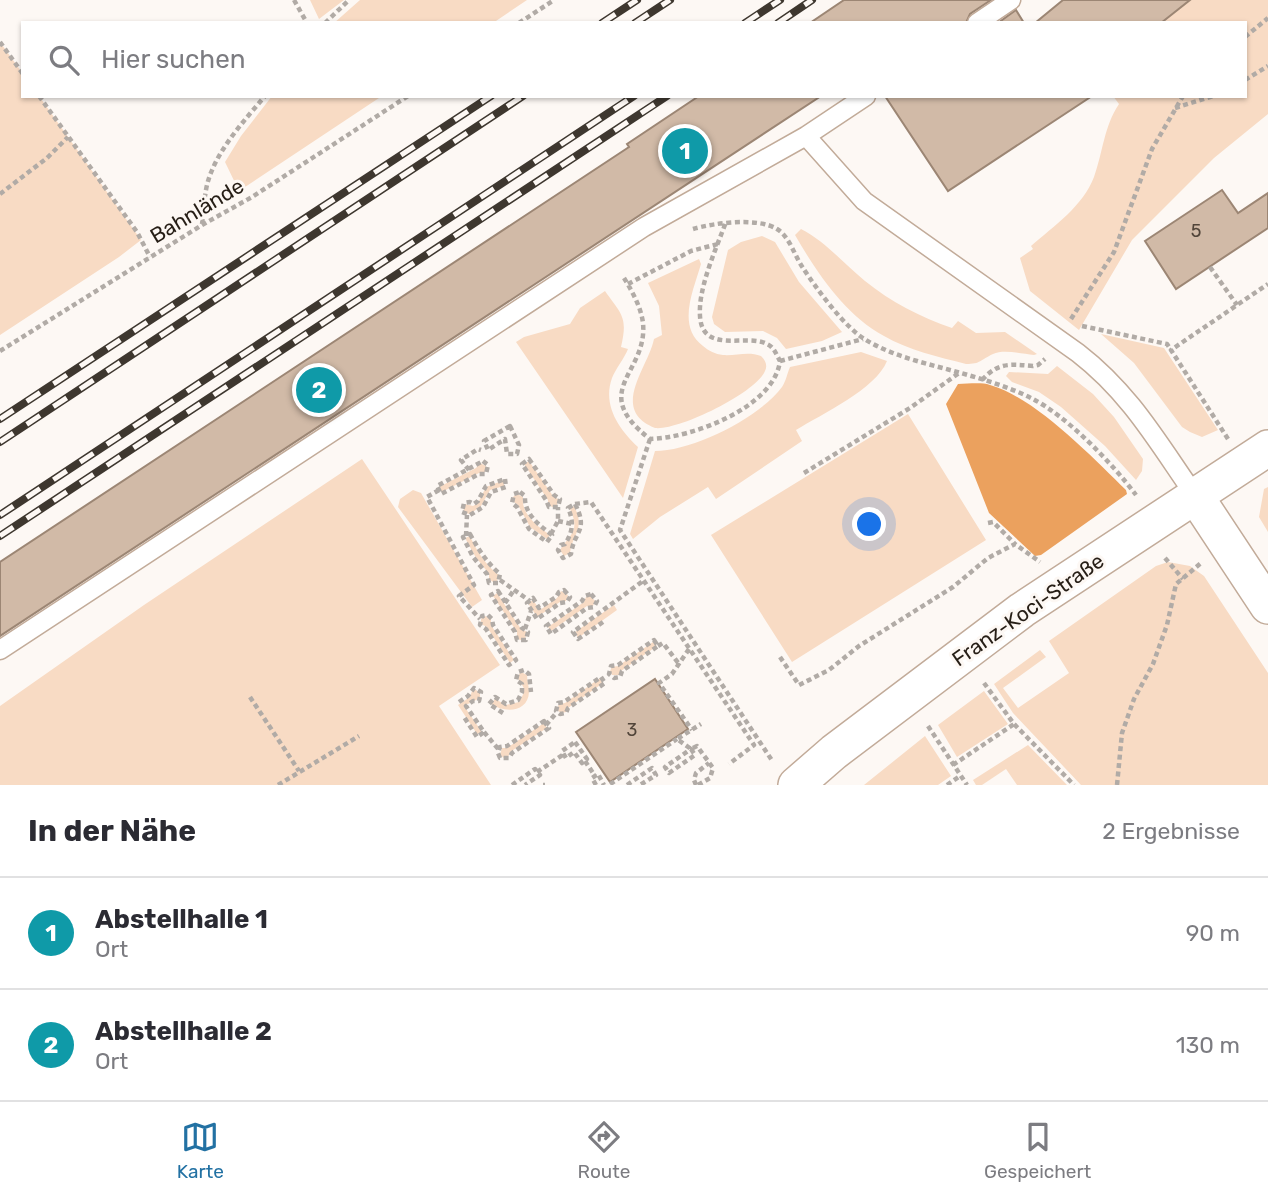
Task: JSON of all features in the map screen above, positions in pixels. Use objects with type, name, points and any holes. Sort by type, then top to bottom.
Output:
[{"type":"street","name":"Franz-Koci-Straße","points":[[786,775],[834,752],[1022,610],[1268,448]]},
{"type":"street","points":[[1196,497],[1264,590]]},
{"type":"lane","points":[[979,21],[1011,0]]},
{"type":"lane","points":[[0,650],[644,227],[806,136],[863,98]]},
{"type":"lane","points":[[806,136],[864,201],[1095,366],[1123,394],[1196,497]]},
{"type":"path","points":[[294,0],[306,21]]},
{"type":"path","points":[[327,21],[349,0]]},
{"type":"path","points":[[522,21],[554,0]]},
{"type":"path","points":[[1247,35],[1268,18]]},
{"type":"path","points":[[0,42],[21,71]]},
{"type":"path","points":[[1247,79],[1268,66]]},
{"type":"path","points":[[40,98],[138,232],[150,257]]},
{"type":"path","points":[[202,225],[208,183],[220,157],[243,122],[263,98]]},
{"type":"path","name":"Bahnlände","points":[[0,351],[202,225],[252,197],[405,98]]},
{"type":"path","points":[[982,380],[1002,364],[1038,365],[1043,362],[1114,252],[1152,149],[1182,98]]},
{"type":"path","points":[[1174,108],[1206,98]]},
{"type":"path","points":[[0,194],[47,158],[68,137]]},
{"type":"path","points":[[624,278],[638,304],[643,323],[641,341],[621,391],[622,408],[630,422],[650,439],[683,436],[736,412],[760,395],[773,381],[780,360],[768,344],[755,340],[720,341],[711,337],[703,328],[700,317],[701,301],[726,222]]},
{"type":"path","points":[[687,232],[726,222],[759,223],[777,229],[786,237],[802,266],[827,300],[863,339],[918,361],[1019,392],[1047,407],[1102,457],[1136,495]]},
{"type":"path","points":[[628,284],[691,251],[718,244]]},
{"type":"path","points":[[1210,267],[1237,306]]},
{"type":"path","points":[[1171,349],[1268,284]]},
{"type":"path","points":[[1078,325],[1167,344],[1229,441]]},
{"type":"path","points":[[780,360],[863,339]]},
{"type":"path","points":[[804,473],[910,408],[959,373]]},
{"type":"path","points":[[481,461],[488,465],[486,474],[479,474],[441,494],[437,486],[481,461],[484,441],[510,426],[519,445],[517,454]]},
{"type":"path","points":[[469,470],[461,460],[478,449],[488,450],[505,439],[507,454],[517,454]]},
{"type":"path","points":[[650,439],[620,530],[786,775]]},
{"type":"path","points":[[517,454],[549,507],[591,502],[754,745],[729,764]]},
{"type":"path","points":[[514,494],[512,503],[526,525],[547,542],[558,521],[559,505],[529,459],[524,463]]},
{"type":"path","points":[[467,515],[462,512],[462,505],[467,502],[474,504],[486,486],[505,479],[506,486],[514,494],[523,494],[533,520],[560,546]]},
{"type":"path","points":[[467,515],[480,509],[491,492],[506,486]]},
{"type":"path","points":[[439,490],[427,497],[474,585],[459,596],[480,619],[480,625],[486,629],[509,665],[513,663]]},
{"type":"path","points":[[560,546],[565,544],[568,538],[572,524],[568,508],[572,505]]},
{"type":"path","points":[[560,546],[558,550],[561,556],[569,556],[579,535],[581,520],[572,505]]},
{"type":"path","points":[[467,515],[466,536],[463,537],[473,557],[481,564],[489,583],[494,584]]},
{"type":"path","points":[[558,521],[572,524]]},
{"type":"path","points":[[988,523],[993,522],[1015,544],[1040,562]]},
{"type":"path","points":[[466,536],[470,534],[479,551],[500,574],[500,580]]},
{"type":"path","points":[[780,657],[799,685],[829,670],[859,646],[953,587],[988,558],[1015,544]]},
{"type":"path","points":[[1165,558],[1182,579]]},
{"type":"path","points":[[1117,785],[1122,733],[1134,699],[1153,664],[1167,625],[1176,584],[1202,562]]},
{"type":"path","points":[[494,584],[500,580]]},
{"type":"path","points":[[500,580],[530,601]]},
{"type":"path","points":[[573,632],[643,581]]},
{"type":"path","points":[[494,584],[496,592],[498,591],[525,629],[528,638],[517,640],[515,632],[491,595],[496,592]]},
{"type":"path","points":[[505,603],[514,590]]},
{"type":"path","points":[[564,590],[570,597],[567,602],[560,603],[537,619],[527,603],[533,598],[539,608],[564,590]]},
{"type":"path","points":[[546,626],[591,594],[597,601],[593,608]]},
{"type":"path","points":[[567,602],[572,608]]},
{"type":"path","points":[[540,617],[551,634],[587,608],[593,608],[599,614]]},
{"type":"path","points":[[525,629],[532,610]]},
{"type":"path","points":[[480,619],[485,615],[490,616],[516,660],[513,663]]},
{"type":"path","points":[[566,623],[578,639],[603,622]]},
{"type":"path","points":[[557,712],[555,708],[558,702],[564,702],[601,677],[602,679],[609,674],[611,666],[618,665],[654,640],[658,646]]},
{"type":"path","points":[[609,674],[614,678],[620,677],[622,671],[663,643],[678,664]]},
{"type":"path","points":[[689,649],[672,674],[659,684],[692,730]]},
{"type":"path","points":[[503,713],[489,704],[495,697],[506,704],[518,700],[522,684],[516,680],[518,672],[513,663]]},
{"type":"path","points":[[518,672],[524,670],[529,674],[531,692]]},
{"type":"path","points":[[557,712],[566,713],[568,708],[605,683],[602,679]]},
{"type":"path","points":[[984,683],[1014,724],[1074,785]]},
{"type":"path","points":[[458,702],[474,688],[480,690],[482,697]]},
{"type":"path","points":[[250,697],[299,771]]},
{"type":"path","points":[[482,697],[492,701]]},
{"type":"path","points":[[482,697],[480,701],[473,701],[466,706],[499,750],[500,758],[506,760],[549,728],[544,721],[499,750]]},
{"type":"path","points":[[546,725],[557,712]]},
{"type":"path","points":[[464,717],[477,737],[484,732]]},
{"type":"path","points":[[611,781],[612,783],[701,724]]},
{"type":"path","points":[[953,765],[1014,724]]},
{"type":"path","points":[[928,726],[967,785]]},
{"type":"path","points":[[278,785],[359,736]]},
{"type":"path","points":[[654,772],[669,773],[695,755],[677,739]]},
{"type":"path","points":[[584,761],[587,760],[575,742],[562,751],[566,758],[574,752],[582,763],[584,761],[594,776],[592,778],[596,785]]},
{"type":"path","points":[[691,749],[697,746],[713,768],[710,778],[698,785],[694,780],[696,772],[709,763]]},
{"type":"path","points":[[537,772],[564,754]]},
{"type":"path","points":[[627,785],[652,768],[656,775],[640,785]]},
{"type":"path","points":[[512,785],[535,769],[540,775],[525,785]]},
{"type":"path","points":[[594,776],[598,774],[604,785]]},
{"type":"path","points":[[947,785],[960,776]]},
{"type":"shaded area","points":[[310,0],[344,0],[319,19]]},
{"type":"shaded area","points":[[360,0],[527,0],[496,21],[336,21]]},
{"type":"shaded area","points":[[1190,0],[1268,0],[1268,114],[1214,158],[1132,240],[1079,330],[1030,291],[1020,258],[1033,249],[1031,246],[1067,215],[1089,187],[1110,121],[1119,104],[1114,98],[1247,98],[1247,21],[1164,21]]},
{"type":"shaded area","points":[[0,42],[21,71],[21,98],[40,98],[141,240],[0,335]]},
{"type":"shaded area","points":[[270,98],[379,98],[239,191],[225,162]]},
{"type":"shaded area","points":[[801,229],[826,246],[875,289],[906,308],[952,328],[958,321],[976,333],[1005,332],[1037,354],[997,353],[978,362],[966,364],[924,353],[893,341],[857,317],[833,292],[795,235]]},
{"type":"shaded area","points":[[762,236],[775,242],[799,282],[842,332],[822,341],[786,349],[777,338],[763,331],[725,332],[714,324],[712,317],[728,250],[741,242]]},
{"type":"shaded area","points":[[699,259],[701,264],[689,307],[690,328],[695,338],[705,348],[717,354],[761,356],[766,363],[766,369],[759,380],[747,390],[715,409],[681,423],[655,428],[642,420],[635,411],[633,400],[654,339],[662,335],[659,306],[648,283]]},
{"type":"shaded area","points":[[605,291],[622,317],[624,329],[621,347],[628,349],[612,378],[609,398],[611,408],[619,425],[638,447],[623,498],[516,342],[524,337],[570,324],[580,308]]},
{"type":"shaded area","points":[[1101,334],[1164,348],[1218,430],[1202,437],[1182,427],[1134,363]]},
{"type":"shaded area","points":[[861,352],[887,361],[872,381],[860,391],[796,430],[802,441],[716,499],[708,487],[660,517],[633,539],[630,534],[655,451],[670,450],[706,439],[742,421],[782,387],[790,367]]},
{"type":"shaded area","points":[[1057,366],[1093,394],[1114,417],[1143,459],[1142,471],[1136,480],[1105,446],[1061,407],[1039,392],[1012,382],[1006,376],[1009,372],[1048,374]]},
{"type":"shaded area","points":[[958,384],[990,385],[1026,402],[1063,430],[1126,490],[1127,494],[1041,555],[1035,556],[989,513],[946,404]]},
{"type":"shaded area","points":[[908,414],[986,540],[792,662],[711,535]]},
{"type":"shaded area","points":[[362,459],[500,665],[439,706],[491,785],[0,785],[0,706],[144,605]]},
{"type":"shaded area","points":[[529,461],[553,496],[558,499],[557,506],[548,504],[524,464]]},
{"type":"shaded area","points":[[480,463],[486,466],[485,472],[442,492],[439,487],[476,468]]},
{"type":"shaded area","points":[[504,480],[504,486],[490,490],[481,506],[470,514],[465,513],[465,504],[473,506],[478,503],[486,487]]},
{"type":"shaded area","points":[[1268,487],[1268,532],[1259,517],[1264,489]]},
{"type":"shaded area","points":[[413,490],[421,493],[482,600],[472,607],[398,507],[400,499]]},
{"type":"shaded area","points":[[517,494],[523,497],[525,509],[531,519],[550,535],[547,539],[530,527],[514,502],[513,497]]},
{"type":"shaded area","points":[[574,506],[579,526],[570,553],[564,556],[560,550],[574,528],[570,509]]},
{"type":"shaded area","points":[[470,536],[482,558],[499,575],[497,581],[489,579],[489,574],[475,556],[465,538]]},
{"type":"shaded area","points":[[1168,562],[1190,566],[1204,576],[1268,673],[1268,785],[1081,785],[1013,713],[994,684],[1040,650],[1046,657],[1003,688],[1018,708],[1069,673],[1049,641],[1156,566]]},
{"type":"shaded area","points":[[561,591],[568,595],[566,601],[537,617],[528,603],[533,600],[540,610],[557,598]]},
{"type":"shaded area","points":[[497,593],[521,629],[527,632],[525,639],[520,640],[517,637],[517,632],[493,596]]},
{"type":"shaded area","points":[[591,596],[595,601],[593,606],[587,606],[551,631],[548,627],[584,602],[586,597]]},
{"type":"shaded area","points":[[614,605],[617,610],[578,638],[575,632]]},
{"type":"shaded area","points":[[485,616],[491,619],[491,625],[514,660],[510,663],[487,627],[481,624],[481,619]]},
{"type":"shaded area","points":[[653,642],[657,646],[619,675],[612,675],[612,667],[618,666]]},
{"type":"shaded area","points":[[521,672],[527,675],[529,688],[528,699],[524,704],[508,710],[491,704],[495,699],[506,705],[519,702],[524,690],[517,677]]},
{"type":"shaded area","points":[[600,678],[603,683],[566,712],[557,710],[559,704],[565,703]]},
{"type":"shaded area","points":[[476,690],[480,693],[480,698],[464,706],[482,732],[477,734],[458,705]]},
{"type":"shaded area","points":[[984,691],[1008,724],[957,757],[938,725]]},
{"type":"shaded area","points":[[544,723],[547,728],[510,752],[508,757],[500,755],[502,748],[507,748]]},
{"type":"shaded area","points":[[925,736],[951,776],[938,785],[864,785]]},
{"type":"shaded area","points":[[1028,745],[1067,785],[1017,785],[1006,769],[982,785],[976,785],[973,780]]},
{"type":"building","points":[[844,0],[991,0],[970,14],[967,21],[813,21]]},
{"type":"building","points":[[1063,0],[1190,0],[1164,21],[1037,21]]},
{"type":"building","points":[[1016,10],[1023,21],[1001,21]]},
{"type":"building","points":[[696,98],[818,98],[0,636],[0,562],[629,147],[627,144]]},
{"type":"building","points":[[886,98],[1089,98],[948,191]]},
{"type":"building","points":[[1222,190],[1238,213],[1268,193],[1268,228],[1176,289],[1145,241]]},
{"type":"building","points":[[655,679],[688,729],[610,782],[576,732]]},
{"type":"railway","points":[[605,21],[637,0]]},
{"type":"railway","points":[[638,21],[670,0]]},
{"type":"railway","points":[[748,21],[780,0]]},
{"type":"railway","points":[[781,21],[812,0]]},
{"type":"railway","points":[[0,419],[488,98]]},
{"type":"railway","points":[[0,442],[520,98]]},
{"type":"railway","points":[[0,515],[631,98]]},
{"type":"railway","points":[[0,536],[664,98]]},
{"type":"place","name":"Abstellhalle 1","points":[[685,151]]},
{"type":"place","name":"Abstellhalle 2","points":[[319,390]]}]
